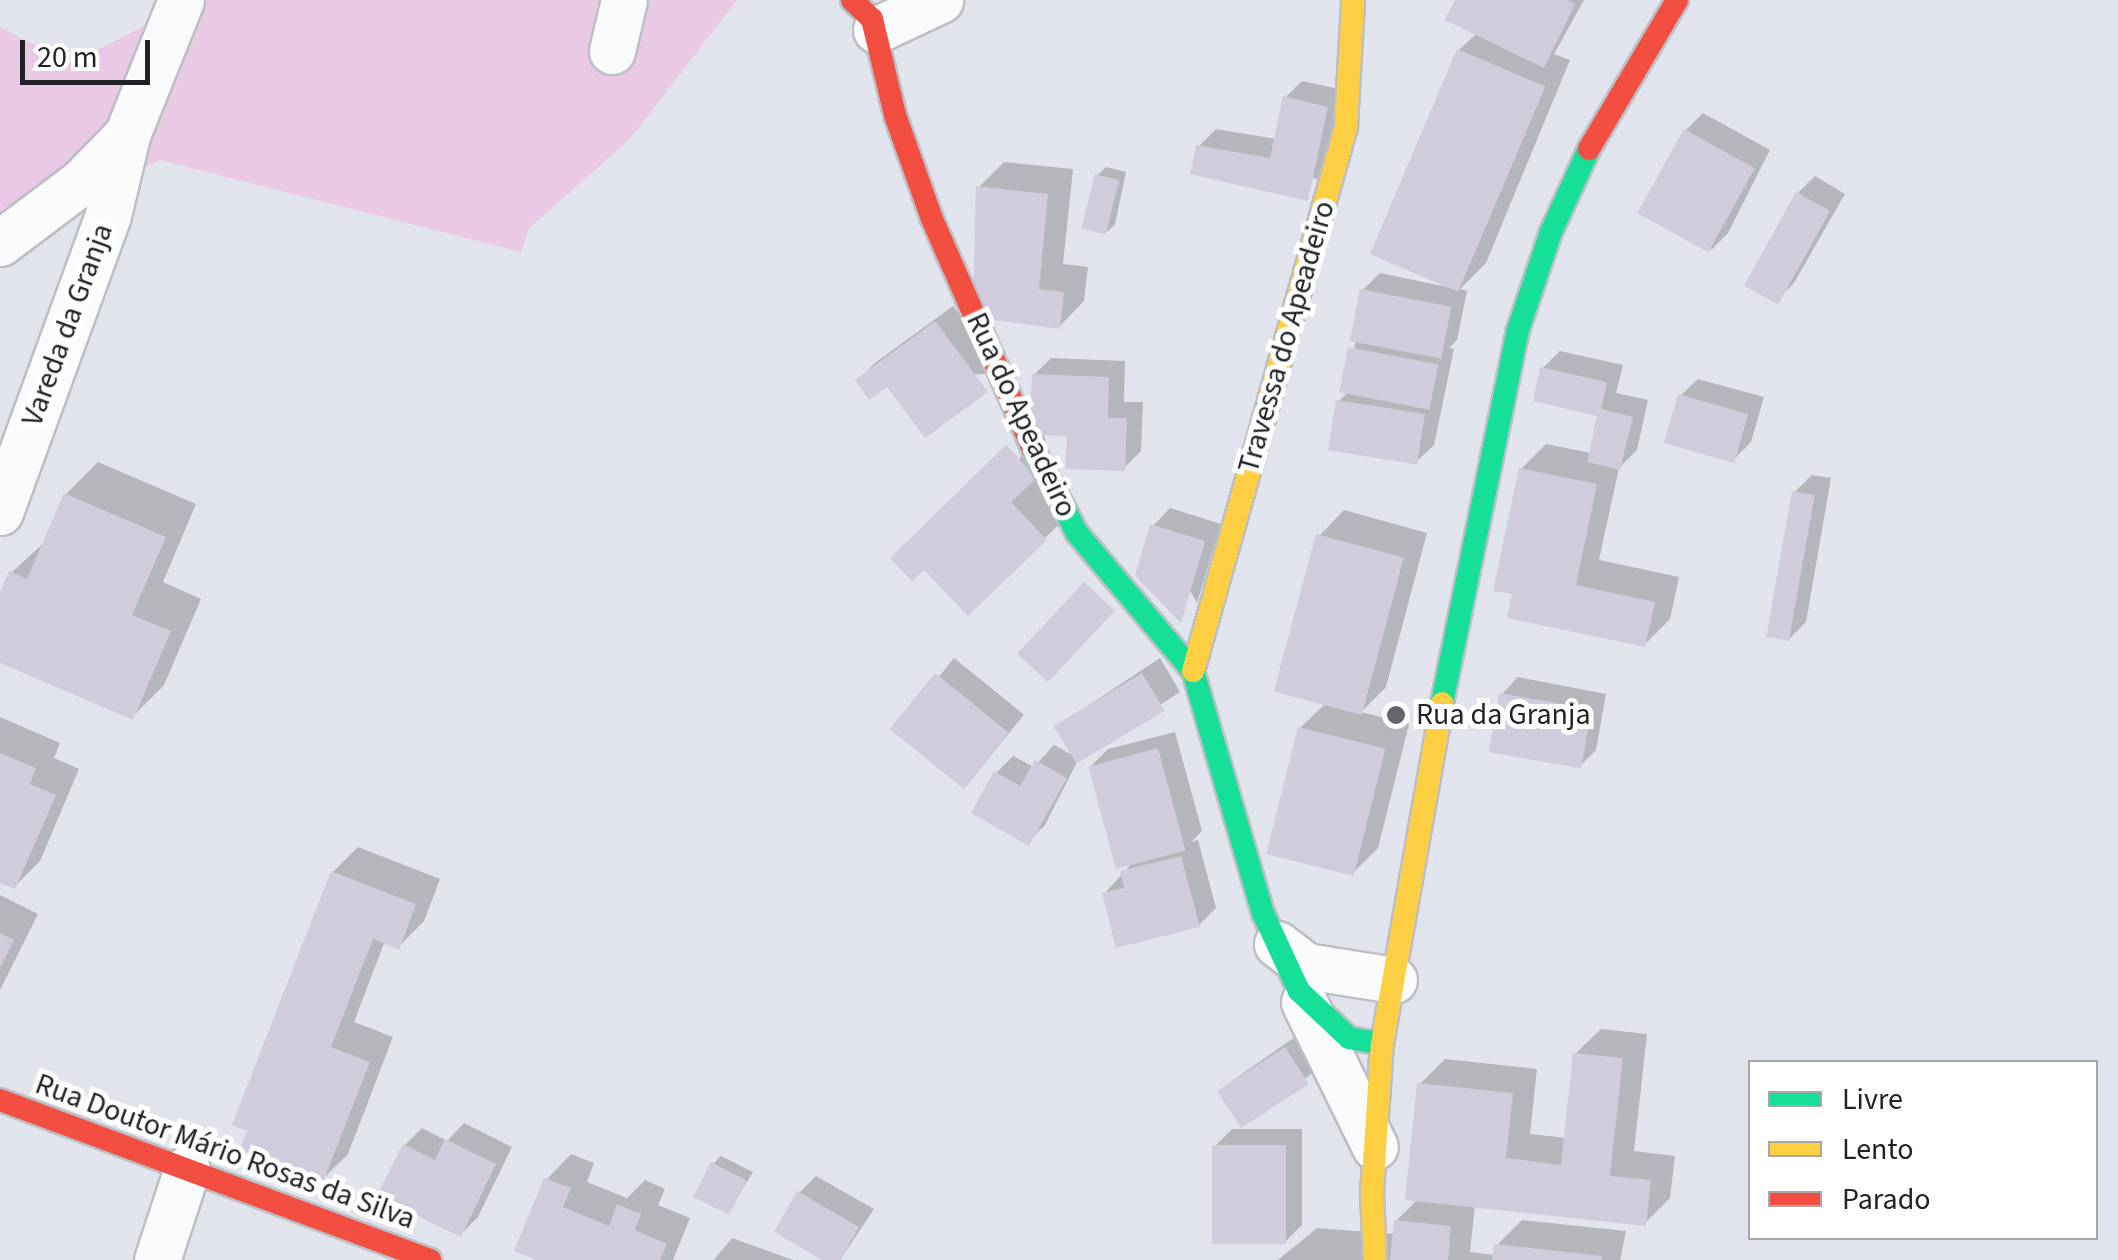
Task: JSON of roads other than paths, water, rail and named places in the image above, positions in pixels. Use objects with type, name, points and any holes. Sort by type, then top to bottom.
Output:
[{"type":"street","points":[[0,243],[81,182],[127,135],[181,0]]},
{"type":"street","points":[[612,51],[624,0]]},
{"type":"street","points":[[864,15],[940,0]]},
{"type":"street","name":"Travessa do Apeadeiro","points":[[1193,671],[1346,127],[1353,0]]},
{"type":"street","points":[[1375,1260],[1375,1147],[1382,1044],[1471,543],[1518,334],[1551,232],[1597,132],[1676,0]]},
{"type":"street","name":"Rua do Apeadeiro","points":[[864,15],[932,220],[1021,427],[1078,533],[1193,671],[1277,944],[1300,991],[1350,1038],[1382,1044]]},
{"type":"street","name":"Vareda da Granja","points":[[0,512],[108,215],[127,135]]},
{"type":"street","points":[[1277,944],[1306,966],[1394,980]]},
{"type":"street","points":[[1300,991],[1375,1147]]},
{"type":"street","name":"Rua Doutor Mário Rosas da Silva","points":[[0,1100],[430,1260]]},
{"type":"street","points":[[157,1260],[187,1170]]},
{"type":"place","name":"Rua da Granja","points":[[1396,715]]}]
